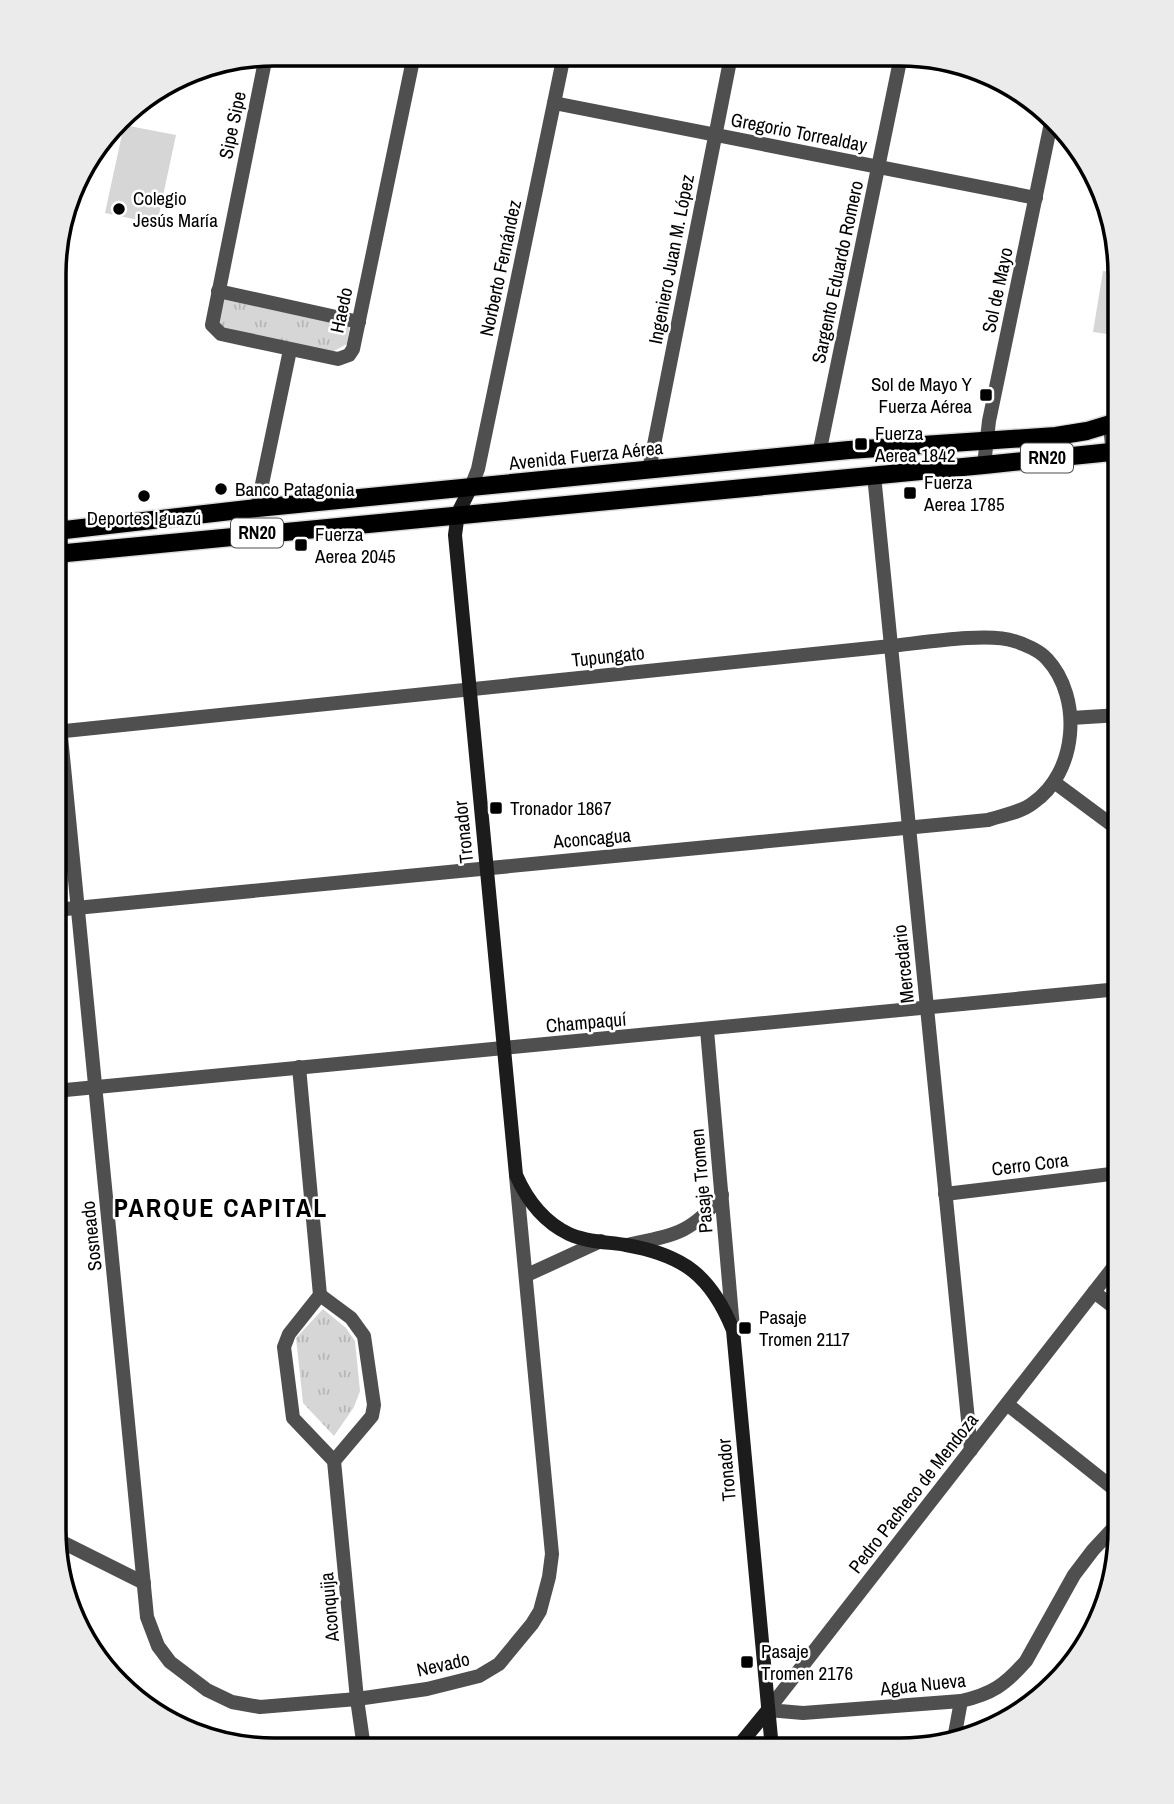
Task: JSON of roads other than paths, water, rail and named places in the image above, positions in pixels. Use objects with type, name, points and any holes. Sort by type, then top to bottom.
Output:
[{"type":"main road","name":"Avenida Fuerza Aérea","points":[[66,530],[257,508],[819,453],[1056,436],[1108,425]]},
{"type":"main road","name":"RN20","points":[[66,553],[1108,451]]},
{"type":"main road","name":"Tronador","points":[[471,487],[458,513],[455,535],[516,1175],[526,1196],[556,1226],[570,1235],[627,1245],[675,1259],[713,1289],[724,1309],[733,1330],[771,1738]]},
{"type":"main road","name":"Pedro Pacheco de Mendoza","points":[[745,1738],[768,1710]]},
{"type":"street","name":"Haedo","points":[[290,350],[345,359],[353,349],[412,66]]},
{"type":"street","name":"Norberto Fernández","points":[[471,487],[481,456],[562,66]]},
{"type":"street","name":"Ingeniero Juan M. López","points":[[649,470],[730,66]]},
{"type":"street","name":"Sargento Eduardo Romero","points":[[819,453],[899,66]]},
{"type":"street","name":"Sipe Sipe","points":[[264,67],[212,325],[221,334],[290,350]]},
{"type":"street","name":"Gregorio Torrealday","points":[[554,103],[1036,198]]},
{"type":"street","name":"Sol de Mayo","points":[[984,465],[986,440],[1050,130]]},
{"type":"street","points":[[218,291],[359,322]]},
{"type":"street","points":[[257,508],[290,350]]},
{"type":"street","name":"Mercedario","points":[[874,475],[971,1450]]},
{"type":"street","name":"Tupungato","points":[[66,731],[990,638],[1012,640],[1046,657],[1059,675],[1071,718]]},
{"type":"street","points":[[1071,718],[1108,716]]},
{"type":"street","name":"Aconcagua","points":[[66,909],[988,820],[1019,811],[1035,802],[1054,782],[1068,750],[1071,718]]},
{"type":"street","points":[[1054,782],[1108,822]]},
{"type":"street","name":"Sosneado","points":[[66,802],[144,1583]]},
{"type":"street","name":"Champaquí","points":[[66,1090],[1107,990]]},
{"type":"street","name":"Pasaje Tromen","points":[[707,1030],[733,1330]]},
{"type":"street","points":[[299,1067],[320,1295],[289,1334],[284,1347],[293,1418],[334,1461],[372,1416],[374,1405],[364,1336],[351,1318],[320,1295]]},
{"type":"street","name":"Cerro Cora","points":[[945,1194],[1107,1174]]},
{"type":"street","name":"Tronador","points":[[516,1175],[527,1275]]},
{"type":"street","name":"Tronador","points":[[627,1245],[674,1236],[706,1215],[722,1195]]},
{"type":"street","points":[[527,1275],[601,1241]]},
{"type":"street","name":"Nevado","points":[[144,1583],[147,1617],[158,1646],[170,1662],[206,1690],[232,1702],[260,1707],[357,1699],[427,1689],[479,1676],[499,1664],[540,1611],[552,1553],[527,1275]]},
{"type":"street","name":"Pedro Pacheco de Mendoza","points":[[768,1710],[1107,1275]]},
{"type":"street","points":[[1094,1292],[1107,1302]]},
{"type":"street","points":[[1007,1404],[1107,1484]]},
{"type":"street","name":"Aconquija","points":[[334,1461],[363,1738]]},
{"type":"street","name":"Agua Nueva","points":[[768,1710],[803,1713],[961,1701],[986,1696],[1017,1671],[1052,1617],[1082,1563],[1107,1535]]},
{"type":"street","points":[[67,1545],[144,1583]]},
{"type":"street","points":[[956,1729],[961,1701]]},
{"type":"place","name":"Colegio Jesús María","points":[[119,209]]},
{"type":"place","name":"Sol de Mayo Y Fuerza Aérea","points":[[986,395]]},
{"type":"place","name":"Fuerza Aerea 1842","points":[[861,444]]},
{"type":"place","name":"Banco Patagonia","points":[[221,489]]},
{"type":"place","name":"Fuerza Aerea 1785","points":[[910,493]]},
{"type":"place","name":"Deportes Iguazú","points":[[144,496]]},
{"type":"place","name":"Fuerza Aerea 2045","points":[[301,545]]},
{"type":"place","name":"Tronador 1867","points":[[496,808]]},
{"type":"place","name":"Pasaje Tromen 2117","points":[[745,1328]]},
{"type":"place","name":"Pasaje Tromen 2176","points":[[747,1662]]},
{"type":"district","name":"PARQUE CAPITAL","points":[[221,1208]]}]
